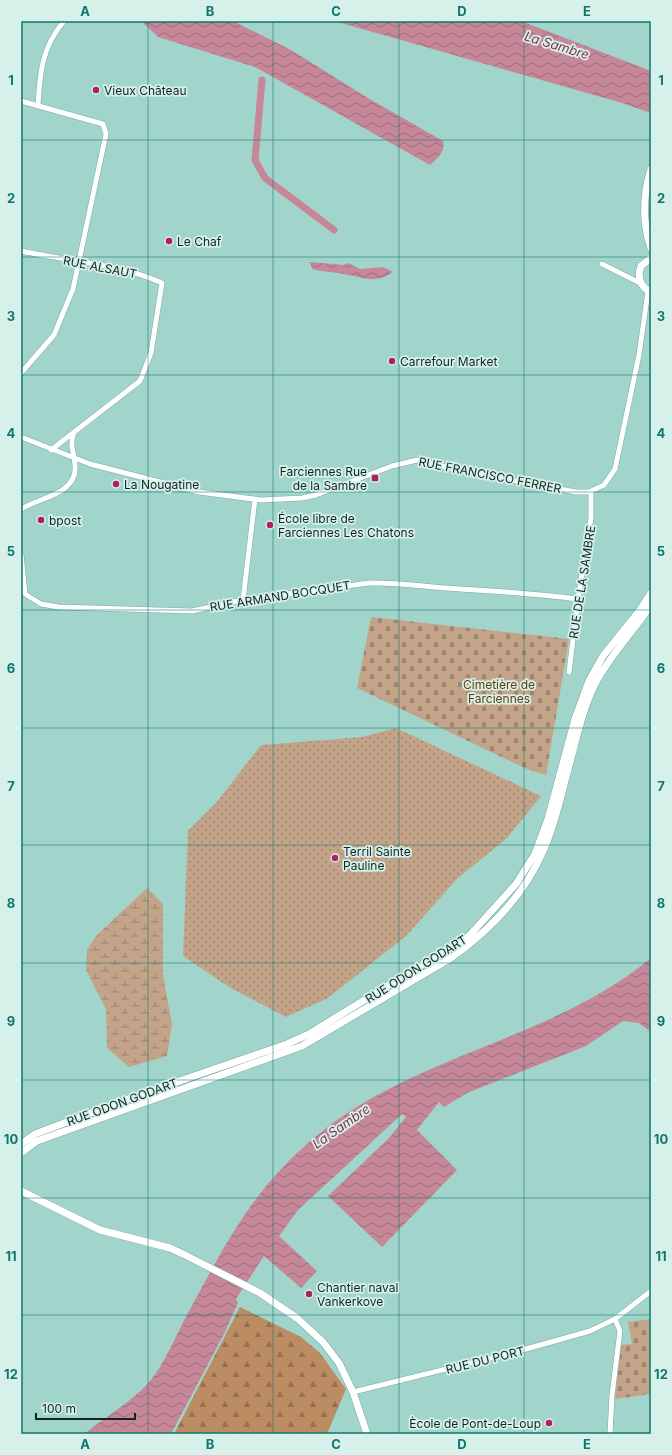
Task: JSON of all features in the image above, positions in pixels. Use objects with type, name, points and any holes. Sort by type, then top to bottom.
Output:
[{"type":"main road","points":[[651,168],[644,205],[644,222],[651,248]]},
{"type":"main road","points":[[650,291],[640,283],[639,277],[641,266],[651,258]]},
{"type":"main road","name":"RUE ODON GODART","points":[[21,1144],[35,1134],[136,1096],[287,1044],[309,1034],[469,936],[516,884],[535,854],[548,819],[575,719],[589,681],[603,656],[640,610],[651,593]]},
{"type":"main road","name":"RUE ODON GODART","points":[[21,1153],[37,1141],[302,1046],[451,958],[471,944],[494,923],[514,900],[544,850],[582,720],[595,684],[609,660],[651,605]]},
{"type":"main road","points":[[21,1191],[100,1230],[170,1248],[260,1293],[298,1318],[323,1342],[339,1363],[353,1392],[367,1434]]},
{"type":"street","points":[[38,105],[43,56],[54,32],[64,21]]},
{"type":"street","points":[[21,102],[38,105],[103,124],[106,134],[73,289],[60,324],[45,348],[21,373]]},
{"type":"street","name":"RUE ALSAUT","points":[[21,251],[119,268],[148,277],[162,284],[151,353],[140,381],[51,450]]},
{"type":"street","points":[[602,264],[640,283]]},
{"type":"street","points":[[591,492],[604,485],[615,469],[639,355],[650,291]]},
{"type":"street","points":[[21,510],[67,488],[73,482],[76,473],[75,459],[71,442],[75,432]]},
{"type":"street","name":"RUE FRANCISCO FERRER","points":[[21,437],[90,464],[199,492],[255,499],[302,498],[316,495],[392,466],[417,460],[467,472],[576,492],[591,492]]},
{"type":"street","name":"RUE DE LA SAMBRE","points":[[569,672],[578,599],[591,518],[591,492]]},
{"type":"street","points":[[243,600],[255,499]]},
{"type":"street","name":"RUE ARMAND BOCQUET","points":[[21,554],[25,594],[41,604],[94,609],[192,610],[243,600],[369,583],[389,582],[445,588],[523,592],[578,599]]},
{"type":"street","name":"RUE DU PORT","points":[[353,1392],[519,1351],[590,1331],[615,1319],[651,1291]]},
{"type":"street","points":[[610,1434],[612,1395],[620,1330],[615,1319]]},
{"type":"green space","name":"Cimetière de Farciennes","points":[[371,617],[569,639],[546,775],[527,769],[357,688]]},
{"type":"green space","name":"Terril Sainte Pauline","points":[[396,728],[541,796],[507,838],[458,878],[406,936],[328,998],[286,1017],[229,987],[183,956],[188,831],[216,803],[261,745],[362,737]]},
{"type":"green space","points":[[147,888],[163,904],[163,975],[172,1025],[167,1056],[129,1067],[107,1048],[106,1009],[86,970],[87,950],[96,936]]},
{"type":"green space","points":[[240,1307],[301,1337],[320,1353],[346,1389],[327,1434],[174,1434]]},
{"type":"green space","points":[[651,1319],[651,1394],[615,1399],[621,1345],[632,1344],[628,1322]]},
{"type":"water","points":[[141,21],[233,21],[291,50],[368,98],[443,141],[444,145],[442,151],[430,165],[255,67],[158,37]]},
{"type":"water","name":"La Sambre","points":[[334,21],[521,21],[651,71],[651,113],[622,103]]},
{"type":"water","points":[[310,262],[343,265],[349,263],[360,269],[383,267],[393,272],[380,278],[369,279],[312,269]]},
{"type":"water","name":"La Sambre","points":[[651,958],[651,1032],[639,1023],[623,1021],[586,1046],[467,1093],[444,1107],[439,1102],[417,1130],[457,1170],[382,1247],[328,1196],[389,1138],[406,1117],[402,1114],[298,1210],[279,1236],[317,1271],[301,1288],[264,1256],[236,1299],[238,1303],[225,1332],[171,1434],[124,1434],[124,1431],[122,1434],[84,1434],[128,1402],[150,1381],[166,1357],[189,1311],[242,1218],[274,1177],[314,1138],[353,1110],[394,1086],[570,1009],[612,986]]},
{"type":"waterway","points":[[262,80],[255,160],[265,178],[334,230]]},
{"type":"place","name":"Vieux Château","points":[[96,90]]},
{"type":"place","name":"Le Chaf","points":[[169,241]]},
{"type":"place","name":"Carrefour Market","points":[[392,361]]},
{"type":"place","name":"Farciennes Rue de la Sambre","points":[[375,478]]},
{"type":"place","name":"La Nougatine","points":[[116,484]]},
{"type":"place","name":"bpost","points":[[41,520]]},
{"type":"place","name":"École libre de Farciennes Les Chatons","points":[[270,525]]},
{"type":"place","name":"Terril Sainte Pauline","points":[[335,858]]},
{"type":"place","name":"Chantier naval Vankerkove","points":[[309,1294]]},
{"type":"place","name":"Ècole de Pont-de-Loup","points":[[549,1423]]}]
